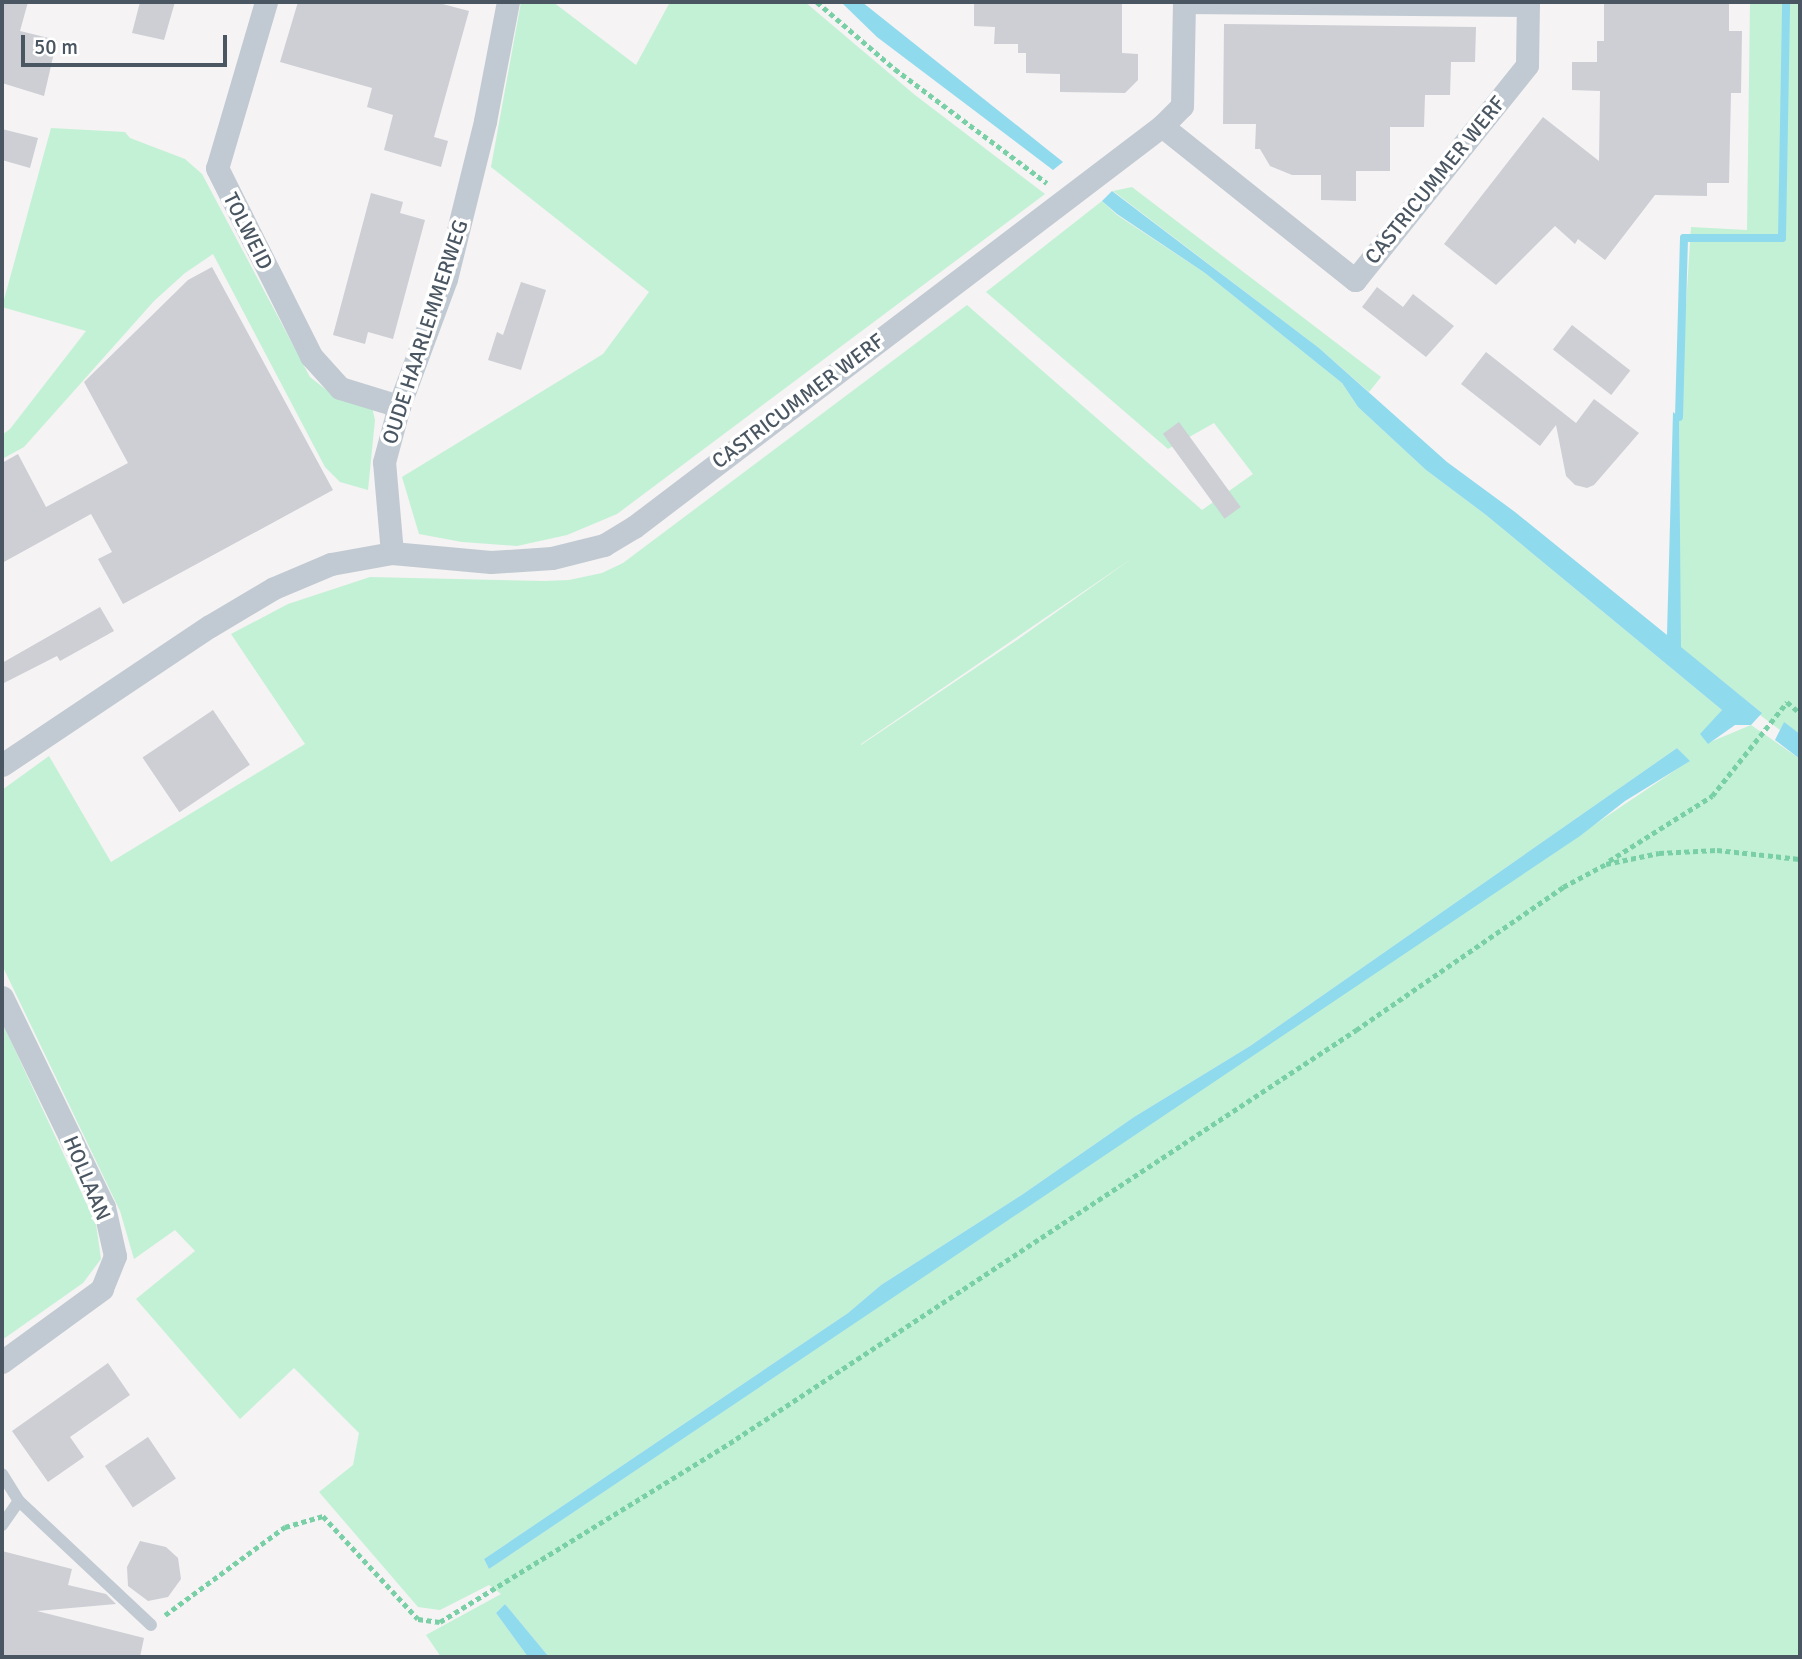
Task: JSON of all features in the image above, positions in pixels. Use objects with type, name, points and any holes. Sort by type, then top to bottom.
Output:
[{"type":"street","name":"TOLWEID","points":[[266,2],[217,169],[311,356],[340,388],[399,406]]},
{"type":"street","name":"OUDE HAARLEMMERWEG","points":[[392,553],[384,462],[399,406],[446,279],[485,121],[508,2]]},
{"type":"street","name":"CASTRICUMMER WERF","points":[[392,553],[491,562],[552,558],[604,545],[634,527],[1162,126],[1182,106],[1184,2],[1528,4],[1527,65],[1355,280],[1162,126]]},
{"type":"street","points":[[2,765],[210,626],[274,588],[331,564],[392,553]]},
{"type":"street","name":"HOLLAAN","points":[[2,997],[104,1207],[115,1256],[102,1289],[2,1362]]},
{"type":"lane","points":[[2,1474],[19,1501],[151,1625]]},
{"type":"lane","points":[[2,1525],[19,1501]]},
{"type":"path","points":[[817,2],[895,69],[1066,197]]},
{"type":"path","points":[[151,1625],[285,1527],[323,1516],[418,1619],[440,1622],[736,1439],[1356,1030],[1563,887],[1606,864],[1712,796],[1787,702],[1800,713]]},
{"type":"path","points":[[1606,864],[1659,853],[1717,850],[1800,859]]},
{"type":"green space","points":[[521,2],[553,2],[636,65],[670,2],[805,2],[915,95],[1045,194],[617,514],[567,535],[517,546],[462,542],[419,534],[402,477],[603,354],[649,292],[491,167]]},
{"type":"green space","points":[[1750,2],[1800,2],[1800,734],[1784,723],[1780,730],[1680,647],[1679,417],[1691,227],[1747,230]]},
{"type":"green space","points":[[51,128],[125,132],[130,138],[185,159],[202,174],[310,377],[334,396],[372,407],[375,420],[368,490],[340,482],[325,467],[213,254],[185,273],[154,301],[24,447],[2,459],[2,435],[10,429],[86,331],[2,307]]},
{"type":"green space","points":[[1132,187],[1381,377],[1369,392],[1319,348],[1113,191]]},
{"type":"green space","points":[[1102,201],[1117,215],[1205,273],[1342,383],[1358,407],[1426,470],[1486,515],[1722,710],[1704,733],[1708,743],[1751,725],[1800,759],[1800,1657],[549,1657],[505,1604],[496,1613],[528,1657],[441,1657],[426,1635],[501,1594],[489,1585],[440,1610],[418,1607],[319,1492],[353,1465],[359,1433],[294,1368],[240,1419],[136,1299],[195,1251],[175,1230],[134,1259],[120,1211],[2,965],[2,790],[49,756],[111,862],[305,744],[231,634],[288,604],[370,577],[544,581],[569,580],[602,573],[623,563],[967,305],[1202,510],[1253,474],[1214,423],[1168,449],[986,292]],"holes":[[[1134,557],[1017,640],[861,745],[861,744]],[[1677,748],[1689,761],[489,1569],[484,1559],[848,1313],[881,1285],[1023,1194],[1134,1117],[1250,1046]]]},
{"type":"green space","points":[[2,1022],[96,1224],[101,1259],[83,1283],[2,1340]]},
{"type":"water","points":[[841,2],[862,2],[1063,162],[1053,170],[877,37]]},
{"type":"water","points":[[1112,191],[1319,348],[1447,462],[1515,512],[1667,635],[1673,412],[1679,417],[1681,647],[1762,713],[1751,725],[1735,725],[1708,744],[1700,734],[1722,710],[1486,515],[1426,470],[1358,407],[1342,383],[1205,273],[1117,214],[1102,201]]},
{"type":"water","points":[[1784,722],[1800,734],[1800,759],[1775,740]]},
{"type":"water","points":[[1677,748],[1690,761],[1625,801],[1580,836],[489,1569],[484,1559],[848,1313],[881,1285],[1023,1194],[1134,1117],[1250,1046]]},
{"type":"water","points":[[505,1604],[549,1657],[528,1657],[496,1613]]},
{"type":"building","points":[[2,2],[28,2],[20,31],[57,40],[44,96],[2,83]]},
{"type":"building","points":[[140,2],[175,2],[164,40],[132,33]]},
{"type":"building","points":[[298,2],[435,2],[469,11],[434,137],[448,141],[441,167],[384,150],[393,115],[367,107],[372,88],[280,62]]},
{"type":"building","points":[[974,2],[1122,2],[1122,53],[1138,54],[1138,80],[1125,93],[1060,92],[1060,74],[1026,73],[1026,53],[1018,53],[1018,44],[994,44],[995,27],[974,26]]},
{"type":"building","points":[[1604,2],[1729,2],[1729,31],[1742,31],[1741,93],[1731,93],[1729,183],[1707,183],[1707,196],[1655,195],[1605,260],[1578,239],[1575,244],[1555,226],[1496,285],[1444,244],[1543,117],[1599,161],[1600,91],[1572,90],[1572,62],[1597,62],[1597,41],[1604,41]]},
{"type":"building","points":[[1224,24],[1476,27],[1475,62],[1451,62],[1450,95],[1425,95],[1424,127],[1390,127],[1390,171],[1356,171],[1356,201],[1321,200],[1321,175],[1292,175],[1270,166],[1260,149],[1255,149],[1256,124],[1223,124]]},
{"type":"building","points":[[2,129],[38,138],[30,168],[2,160]]},
{"type":"building","points":[[371,193],[403,202],[400,213],[425,220],[393,339],[368,332],[365,344],[333,335]]},
{"type":"building","points":[[212,267],[333,490],[123,604],[98,559],[112,552],[91,514],[2,563],[2,463],[18,454],[46,507],[128,463],[84,382],[188,280]]},
{"type":"building","points":[[521,282],[546,290],[521,370],[488,360],[497,332],[503,335]]},
{"type":"building","points":[[1377,287],[1403,307],[1413,294],[1454,326],[1426,357],[1362,307]]},
{"type":"building","points":[[1572,325],[1630,371],[1611,395],[1553,349]]},
{"type":"building","points":[[1486,352],[1576,423],[1594,399],[1639,433],[1594,485],[1587,488],[1575,485],[1566,476],[1556,425],[1540,446],[1461,384]]},
{"type":"building","points":[[1179,422],[1241,507],[1225,519],[1163,434]]},
{"type":"building","points":[[100,607],[114,631],[60,661],[57,656],[2,684],[2,663]]},
{"type":"building","points":[[213,710],[250,765],[179,812],[143,758]]},
{"type":"building","points":[[108,1363],[130,1395],[70,1437],[84,1457],[48,1482],[12,1431]]},
{"type":"building","points":[[148,1437],[176,1478],[133,1508],[105,1466]]},
{"type":"building","points":[[140,1541],[166,1547],[178,1558],[181,1579],[168,1597],[148,1601],[128,1586],[127,1567]]},
{"type":"building","points":[[2,1551],[72,1569],[68,1585],[106,1594],[116,1604],[37,1611],[144,1638],[140,1657],[2,1657]]},
{"type":"waterway","points":[[1679,417],[1684,238],[1782,238],[1786,2]]}]
